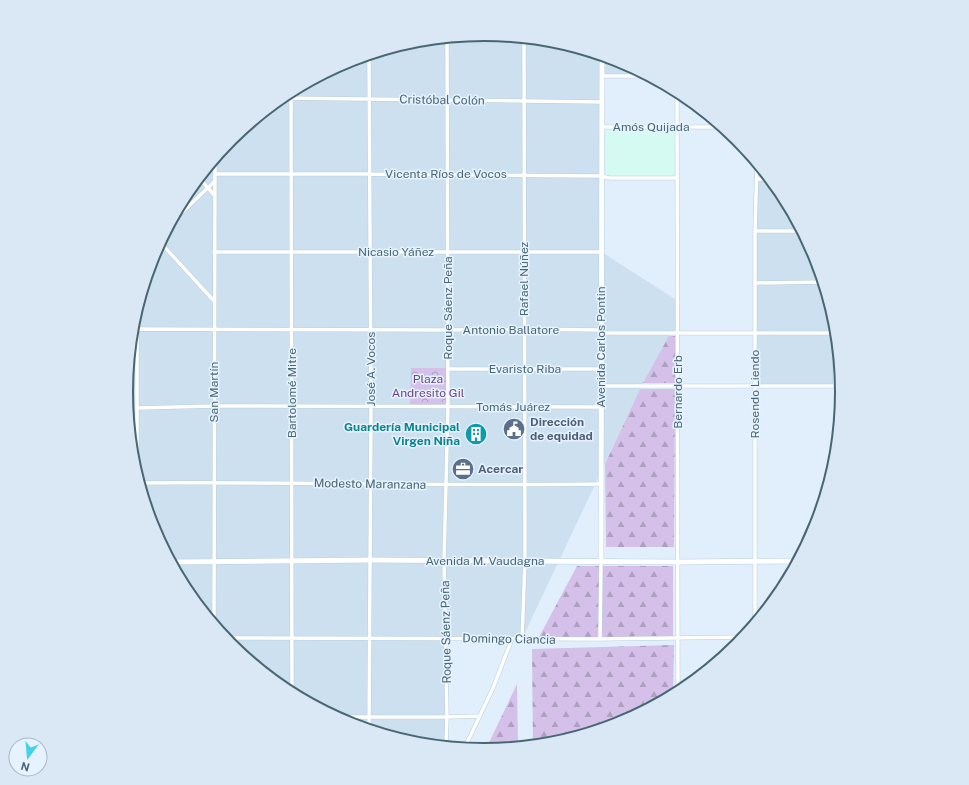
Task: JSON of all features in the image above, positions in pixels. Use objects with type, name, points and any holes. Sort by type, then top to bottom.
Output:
[{"type":"main road","name":"Avenida Carlos Pontin","points":[[601,562],[602,62]]},
{"type":"main road","name":"Avenida M. Vaudagna","points":[[177,562],[370,560],[601,562],[793,561]]},
{"type":"street","name":"Roque Sáenz Peña","points":[[446,742],[444,561],[448,407],[448,43]]},
{"type":"street","name":"Rafael Núñez","points":[[522,639],[525,561],[524,43]]},
{"type":"street","name":"José A. Vocos","points":[[369,61],[371,329],[369,724]]},
{"type":"street","points":[[602,76],[638,76]]},
{"type":"street","name":"Cristóbal Colón","points":[[292,98],[603,102]]},
{"type":"street","name":"Bernardo Erb","points":[[677,98],[678,686]]},
{"type":"street","name":"Bartolomé Mitre","points":[[291,99],[292,687]]},
{"type":"street","name":"Amós Quijada","points":[[602,127],[714,127]]},
{"type":"street","name":"San Martín","points":[[214,616],[215,167]]},
{"type":"street","name":"Rosendo Liendo","points":[[755,616],[755,231],[757,171]]},
{"type":"street","name":"Vicenta Ríos de Vocos","points":[[215,174],[524,174],[602,176],[609,178],[677,178]]},
{"type":"street","points":[[757,179],[763,179]]},
{"type":"street","points":[[183,211],[215,182]]},
{"type":"street","points":[[203,183],[215,196]]},
{"type":"street","points":[[755,231],[797,231]]},
{"type":"street","points":[[165,247],[214,302]]},
{"type":"street","name":"Nicasio Yáñez","points":[[214,252],[601,252]]},
{"type":"street","points":[[755,282],[818,282]]},
{"type":"street","name":"Antonio Ballatore","points":[[139,329],[525,329],[598,330],[607,333],[678,334],[831,333]]},
{"type":"street","points":[[136,346],[137,442]]},
{"type":"street","name":"Evaristo Riba","points":[[448,369],[601,369]]},
{"type":"street","points":[[602,386],[835,386],[835,375]]},
{"type":"street","name":"Tomás Juárez","points":[[137,408],[214,406],[602,407]]},
{"type":"street","name":"Modesto Maranzana","points":[[145,483],[292,482],[370,484],[601,484]]},
{"type":"street","name":"Avenida Carlos Pontin","points":[[600,640],[601,562]]},
{"type":"street","name":"Domingo Ciancia","points":[[233,638],[600,640],[737,637]]},
{"type":"street","points":[[467,743],[494,688],[512,639]]},
{"type":"street","points":[[350,717],[480,716]]},
{"type":"shaded area","points":[[484,41],[530,44],[575,53],[638,76],[603,76],[600,251],[678,301],[678,334],[671,334],[643,383],[522,639],[446,638],[446,742],[394,732],[329,708],[289,685],[253,657],[220,624],[192,588],[169,548],[160,527],[145,483],[136,438],[133,392],[136,347],[145,302],[160,258],[169,237],[192,197],[220,161],[236,144],[253,128],[289,100],[329,77],[394,53],[439,44],[462,42]]},
{"type":"shaded area","points":[[606,128],[675,128],[675,176],[606,175]]},
{"type":"shaded area","points":[[757,179],[763,179],[777,197],[800,237],[809,258],[824,302],[829,324],[833,347],[836,386],[755,386]]},
{"type":"green space","points":[[669,336],[675,336],[675,383],[643,383]]},
{"type":"green space","name":"Plaza Andresito Gil","points":[[411,368],[446,368],[446,404],[410,405]]},
{"type":"green space","points":[[640,389],[675,389],[674,547],[606,547],[605,464]]},
{"type":"green space","points":[[577,566],[673,566],[673,636],[538,639]]},
{"type":"green space","points":[[674,645],[673,689],[640,708],[619,717],[575,732],[533,740],[532,649]]},
{"type":"green space","points":[[517,684],[518,742],[488,744]]},
{"type":"place","name":"Dirección de equidad","points":[[514,429]]},
{"type":"place","name":"Guardería Municipal Virgen Niña","points":[[476,434]]},
{"type":"place","name":"Acercar","points":[[463,469]]}]
